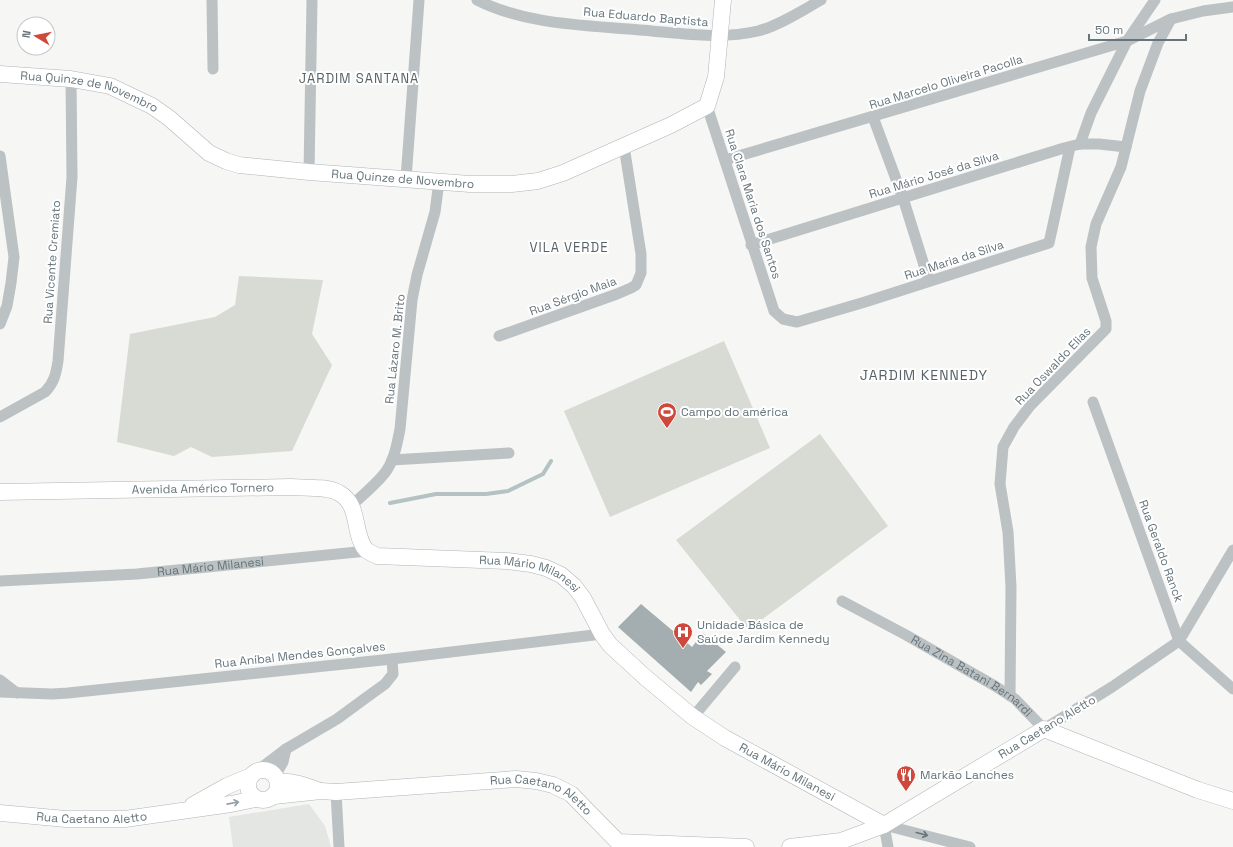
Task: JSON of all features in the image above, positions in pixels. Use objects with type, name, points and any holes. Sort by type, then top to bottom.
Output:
[{"type":"street","points":[[212,0],[213,69]]},
{"type":"street","points":[[308,172],[312,0]]},
{"type":"street","points":[[406,179],[419,0]]},
{"type":"street","name":"Rua Eduardo Baptista","points":[[477,0],[507,13],[528,18],[581,25],[719,36],[759,30],[783,20],[821,0]]},
{"type":"street","points":[[707,106],[716,77],[719,36],[724,0]]},
{"type":"street","name":"Rua Maria da Silva","points":[[774,311],[783,319],[798,322],[1049,243],[1075,145],[1127,41],[1155,0]]},
{"type":"street","name":"Rua Marcelo Oliveira Pacolla","points":[[725,160],[1127,41],[1171,19],[1233,7]]},
{"type":"street","name":"Rua Oswaldo Elias","points":[[1010,696],[1011,587],[1008,532],[1000,484],[1003,447],[1014,427],[1030,406],[1106,329],[1106,321],[1092,278],[1091,247],[1096,224],[1121,167],[1140,91],[1158,43],[1171,19]]},
{"type":"street","name":"Rua Quinze de Novembro","points":[[0,74],[71,79],[110,86],[152,106],[181,127],[209,153],[226,161],[251,167],[470,184],[512,184],[538,181],[563,173],[671,125],[707,106]]},
{"type":"street","name":"Rua Vicente Cremiato","points":[[0,417],[45,392],[55,377],[72,177],[71,79]]},
{"type":"street","name":"Rua Clara Maria dos Santos","points":[[707,106],[751,245],[774,311]]},
{"type":"street","points":[[873,117],[903,198],[929,281]]},
{"type":"street","name":"Rua Mário José da Silva","points":[[751,245],[1075,145],[1100,144],[1126,147]]},
{"type":"street","name":"Rua Sérgio Maia","points":[[499,336],[616,294],[636,285],[641,272],[641,254],[624,146]]},
{"type":"street","points":[[0,156],[3,207],[14,257],[7,306],[0,324]]},
{"type":"street","name":"Rua Lázaro M. Brito","points":[[352,505],[385,473],[392,460],[400,429],[412,300],[417,275],[434,212],[439,182]]},
{"type":"street","name":"Rua Geraldo Ranck","points":[[1093,402],[1179,641],[1233,689]]},
{"type":"street","points":[[392,460],[508,453]]},
{"type":"street","name":"Avenida Américo Tornero","points":[[0,492],[291,487],[318,488],[338,492],[347,498],[352,505]]},
{"type":"street","points":[[352,505],[361,541],[367,551]]},
{"type":"street","name":"Rua Caetano Aletto","points":[[790,847],[841,841],[884,825],[1112,687],[1179,641],[1233,550]]},
{"type":"street","name":"Rua Mário Milanesi","points":[[0,581],[137,574],[367,551],[377,556],[508,561],[531,564],[546,568],[561,575],[574,586],[583,598],[602,634],[621,656],[693,717],[725,738],[884,825],[970,847]]},
{"type":"street","name":"Rua Zina Batani Bernardi","points":[[842,601],[906,635],[1015,699],[1044,729],[1198,790],[1233,801]]},
{"type":"street","name":"Rua Aníbal Mendes Gonçalves","points":[[0,692],[63,693],[392,659],[602,634]]},
{"type":"street","points":[[286,749],[276,785],[268,800],[261,801],[254,798],[249,792],[248,784],[254,774],[286,749],[337,719],[384,684],[393,674],[392,659]]},
{"type":"street","points":[[693,717],[735,667]]},
{"type":"street","points":[[0,680],[17,692]]},
{"type":"street","points":[[254,774],[264,770],[270,772],[276,785]]},
{"type":"street","name":"Rua Caetano Aletto","points":[[183,810],[204,800],[227,786],[254,774]]},
{"type":"street","name":"Rua Caetano Aletto","points":[[276,785],[296,782],[328,791],[516,779],[536,781],[552,785],[571,794],[619,844],[746,847]]},
{"type":"street","points":[[328,791],[339,847]]},
{"type":"street","name":"Rua Caetano Aletto","points":[[0,813],[66,819],[125,819],[231,804],[254,798]]},
{"type":"street","points":[[884,825],[888,847]]},
{"type":"shaded area","points":[[239,276],[323,280],[312,334],[332,365],[292,451],[212,457],[191,447],[174,456],[117,442],[130,334],[215,317],[235,305]]},
{"type":"shaded area","name":"Campo do américa","points":[[724,341],[770,448],[610,517],[564,411]]},
{"type":"shaded area","points":[[820,434],[888,526],[748,630],[676,540]]},
{"type":"shaded area","points":[[309,804],[325,826],[331,847],[233,847],[229,817]]},
{"type":"building","name":"Unidade Básica de Saúde Jardim Kennedy","points":[[641,604],[692,647],[703,633],[726,652],[707,671],[712,674],[701,685],[698,682],[691,692],[618,627]]},
{"type":"waterway","points":[[390,503],[436,494],[486,494],[508,491],[543,474],[551,461]]},
{"type":"place","name":"Campo do américa","points":[[667,429]]},
{"type":"place","name":"Unidade Básica de Saúde Jardim Kennedy","points":[[683,649]]},
{"type":"place","name":"Markão Lanches","points":[[906,792]]},
{"type":"district","name":"JARDIM SANTANA","points":[[359,78]]},
{"type":"district","name":"VILA VERDE","points":[[569,247]]},
{"type":"district","name":"JARDIM KENNEDY","points":[[924,375]]}]
